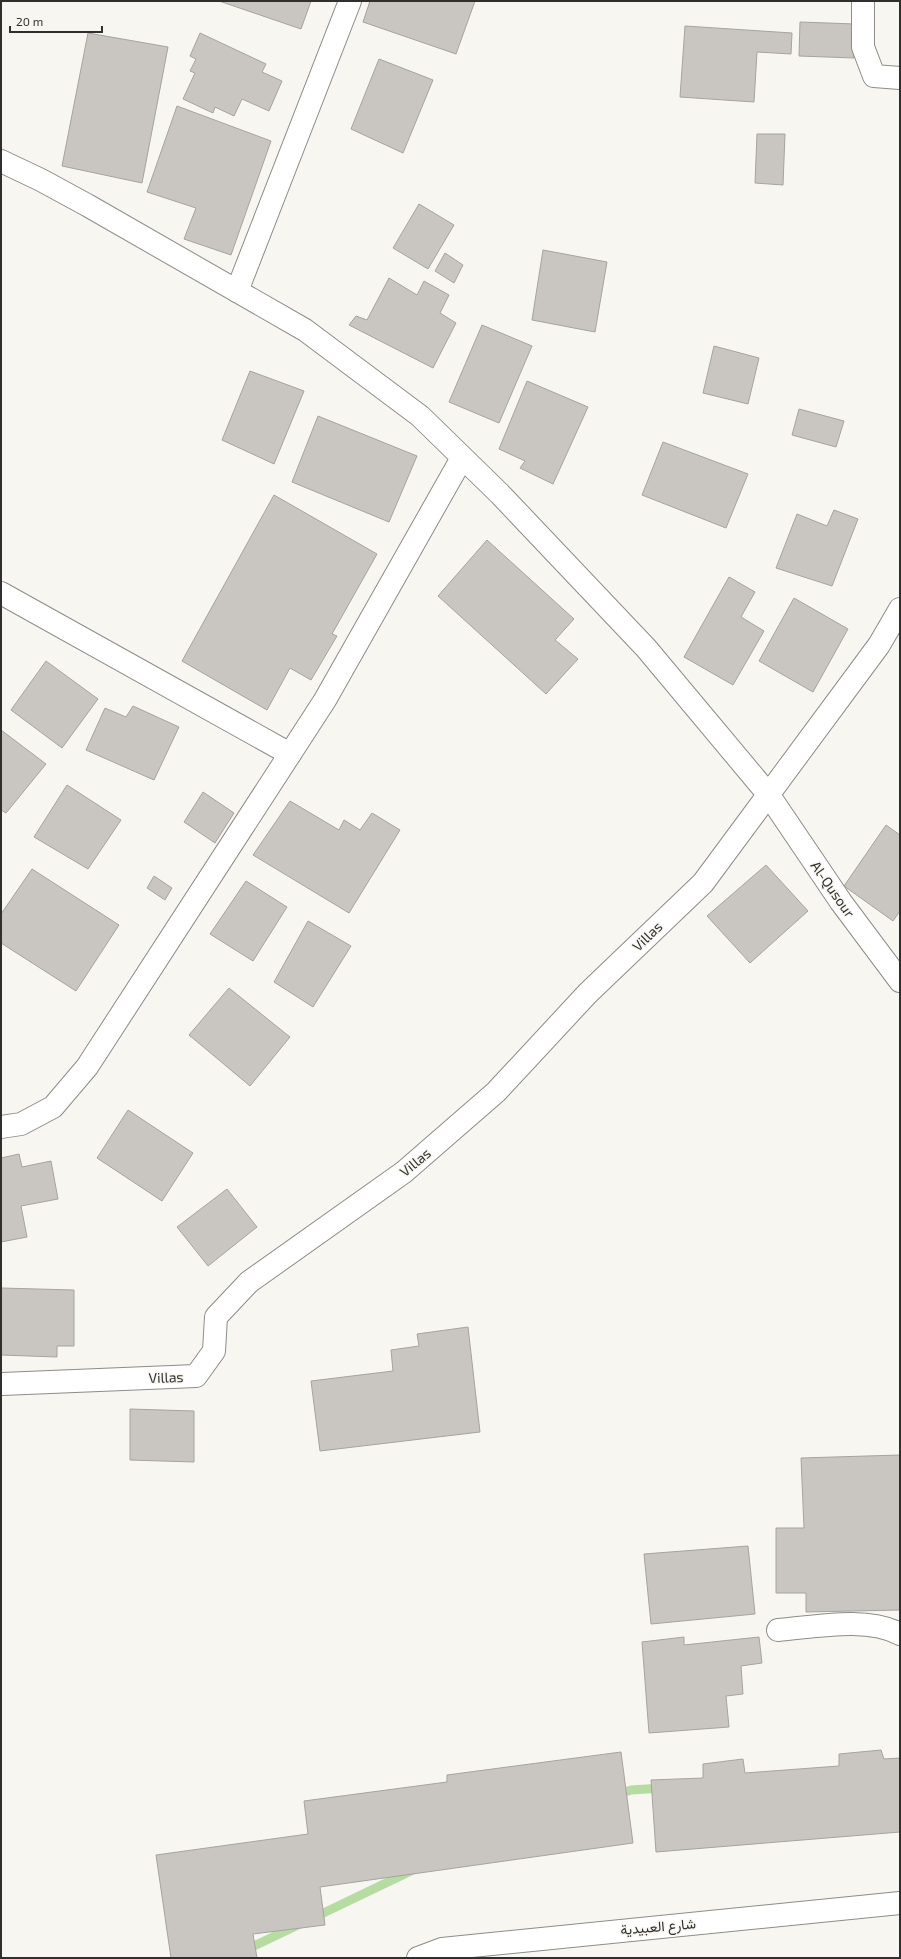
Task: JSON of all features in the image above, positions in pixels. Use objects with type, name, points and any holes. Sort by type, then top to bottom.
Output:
[{"type":"street","points":[[237,291],[350,1]]},
{"type":"street","points":[[863,1],[863,47],[874,76],[900,78]]},
{"type":"street","name":"Al-Qusour","points":[[1,161],[80,201],[305,330],[420,416],[500,494],[646,648],[768,794],[841,902],[900,982]]},
{"type":"street","points":[[1,1128],[21,1124],[54,1107],[87,1068],[325,700],[462,458]]},
{"type":"street","points":[[1,593],[290,754]]},
{"type":"street","points":[[768,794],[879,645],[900,609]]},
{"type":"street","name":"Villas","points":[[2,1384],[196,1376],[214,1352],[216,1317],[249,1282],[404,1172],[496,1092],[588,993],[703,883],[768,794]]},
{"type":"street","points":[[778,1630],[860,1624],[889,1628],[900,1634]]},
{"type":"street","name":"شارع العبيدية","points":[[418,1958],[442,1949],[450,1948],[900,1903]]},
{"type":"building","points":[[219,1],[311,1],[301,29]]},
{"type":"building","points":[[370,1],[475,1],[456,54],[363,22]]},
{"type":"building","points":[[800,22],[855,24],[854,58],[799,56]]},
{"type":"building","points":[[685,26],[792,33],[791,54],[757,52],[754,102],[680,97]]},
{"type":"building","points":[[88,33],[168,47],[142,183],[62,166]]},
{"type":"building","points":[[200,33],[266,64],[262,72],[282,81],[269,111],[242,99],[234,116],[215,107],[213,113],[183,99],[195,73],[190,71],[196,59],[190,56]]},
{"type":"building","points":[[379,59],[433,80],[403,153],[351,129]]},
{"type":"building","points":[[177,106],[271,141],[231,255],[184,239],[196,208],[147,192]]},
{"type":"building","points":[[757,134],[785,134],[783,185],[755,183]]},
{"type":"building","points":[[419,204],[454,225],[428,269],[393,248]]},
{"type":"building","points":[[543,250],[607,262],[595,332],[532,320]]},
{"type":"building","points":[[445,253],[463,265],[454,283],[435,271]]},
{"type":"building","points":[[389,278],[417,295],[424,281],[449,295],[440,313],[456,323],[433,368],[349,325],[356,316],[367,320]]},
{"type":"building","points":[[482,325],[532,346],[499,423],[449,402]]},
{"type":"building","points":[[714,346],[759,358],[748,404],[703,393]]},
{"type":"building","points":[[250,371],[304,391],[274,464],[222,440]]},
{"type":"building","points":[[527,381],[588,407],[553,484],[520,468],[525,461],[499,449]]},
{"type":"building","points":[[799,409],[844,421],[836,447],[792,435]]},
{"type":"building","points":[[318,416],[417,456],[389,522],[292,482]]},
{"type":"building","points":[[663,442],[748,474],[726,528],[642,495]]},
{"type":"building","points":[[274,495],[377,554],[332,634],[337,636],[311,680],[290,668],[267,710],[182,661]]},
{"type":"building","points":[[834,510],[858,519],[832,586],[776,568],[797,514],[827,526]]},
{"type":"building","points":[[487,540],[574,619],[555,640],[578,659],[546,694],[438,596]]},
{"type":"building","points":[[729,577],[755,592],[741,617],[764,631],[733,685],[684,657]]},
{"type":"building","points":[[794,598],[848,629],[813,692],[759,661]]},
{"type":"building","points":[[46,661],[98,699],[62,748],[11,710]]},
{"type":"building","points":[[133,706],[179,727],[154,780],[86,750],[105,708],[126,717]]},
{"type":"building","points":[[1,730],[46,764],[6,813],[1,810]]},
{"type":"building","points":[[67,785],[121,820],[88,869],[34,837]]},
{"type":"building","points":[[203,792],[234,813],[215,843],[184,822]]},
{"type":"building","points":[[290,801],[339,830],[344,820],[360,830],[372,813],[400,830],[349,913],[253,855]]},
{"type":"building","points":[[886,825],[900,835],[900,911],[893,921],[844,886]]},
{"type":"building","points":[[766,865],[808,911],[750,963],[707,916]]},
{"type":"building","points":[[32,869],[119,925],[76,991],[1,943],[1,914]]},
{"type":"building","points":[[154,876],[172,888],[165,900],[147,888]]},
{"type":"building","points":[[246,881],[287,907],[253,961],[210,934]]},
{"type":"building","points":[[308,921],[351,946],[313,1007],[274,982]]},
{"type":"building","points":[[229,988],[290,1037],[250,1086],[189,1035]]},
{"type":"building","points":[[128,1110],[193,1153],[162,1201],[97,1158]]},
{"type":"building","points":[[19,1154],[22,1167],[51,1161],[58,1199],[21,1206],[27,1237],[1,1242],[1,1158]]},
{"type":"building","points":[[227,1189],[257,1227],[208,1266],[177,1227]]},
{"type":"building","points":[[1,1288],[74,1290],[74,1346],[57,1346],[57,1357],[1,1355]]},
{"type":"building","points":[[468,1327],[480,1432],[320,1451],[311,1381],[393,1371],[391,1350],[419,1346],[417,1334]]},
{"type":"building","points":[[130,1409],[194,1411],[194,1462],[130,1460]]},
{"type":"building","points":[[900,1455],[900,1610],[806,1612],[806,1593],[776,1593],[776,1528],[804,1528],[801,1458]]},
{"type":"building","points":[[748,1546],[755,1614],[651,1624],[644,1554]]},
{"type":"building","points":[[684,1637],[684,1645],[759,1637],[762,1663],[741,1666],[743,1694],[726,1696],[729,1727],[649,1733],[642,1642]]},
{"type":"building","points":[[881,1750],[884,1759],[900,1758],[900,1832],[656,1852],[651,1780],[703,1778],[703,1764],[743,1759],[745,1773],[839,1766],[839,1754]]},
{"type":"building","points":[[621,1752],[633,1843],[320,1887],[325,1925],[253,1934],[257,1958],[171,1958],[156,1855],[308,1834],[304,1801],[447,1782],[447,1775]]},
{"type":"waterway","points":[[616,1795],[631,1790],[662,1788]]},
{"type":"waterway","points":[[313,1918],[413,1870]]},
{"type":"waterway","points":[[229,1958],[300,1924]]}]
